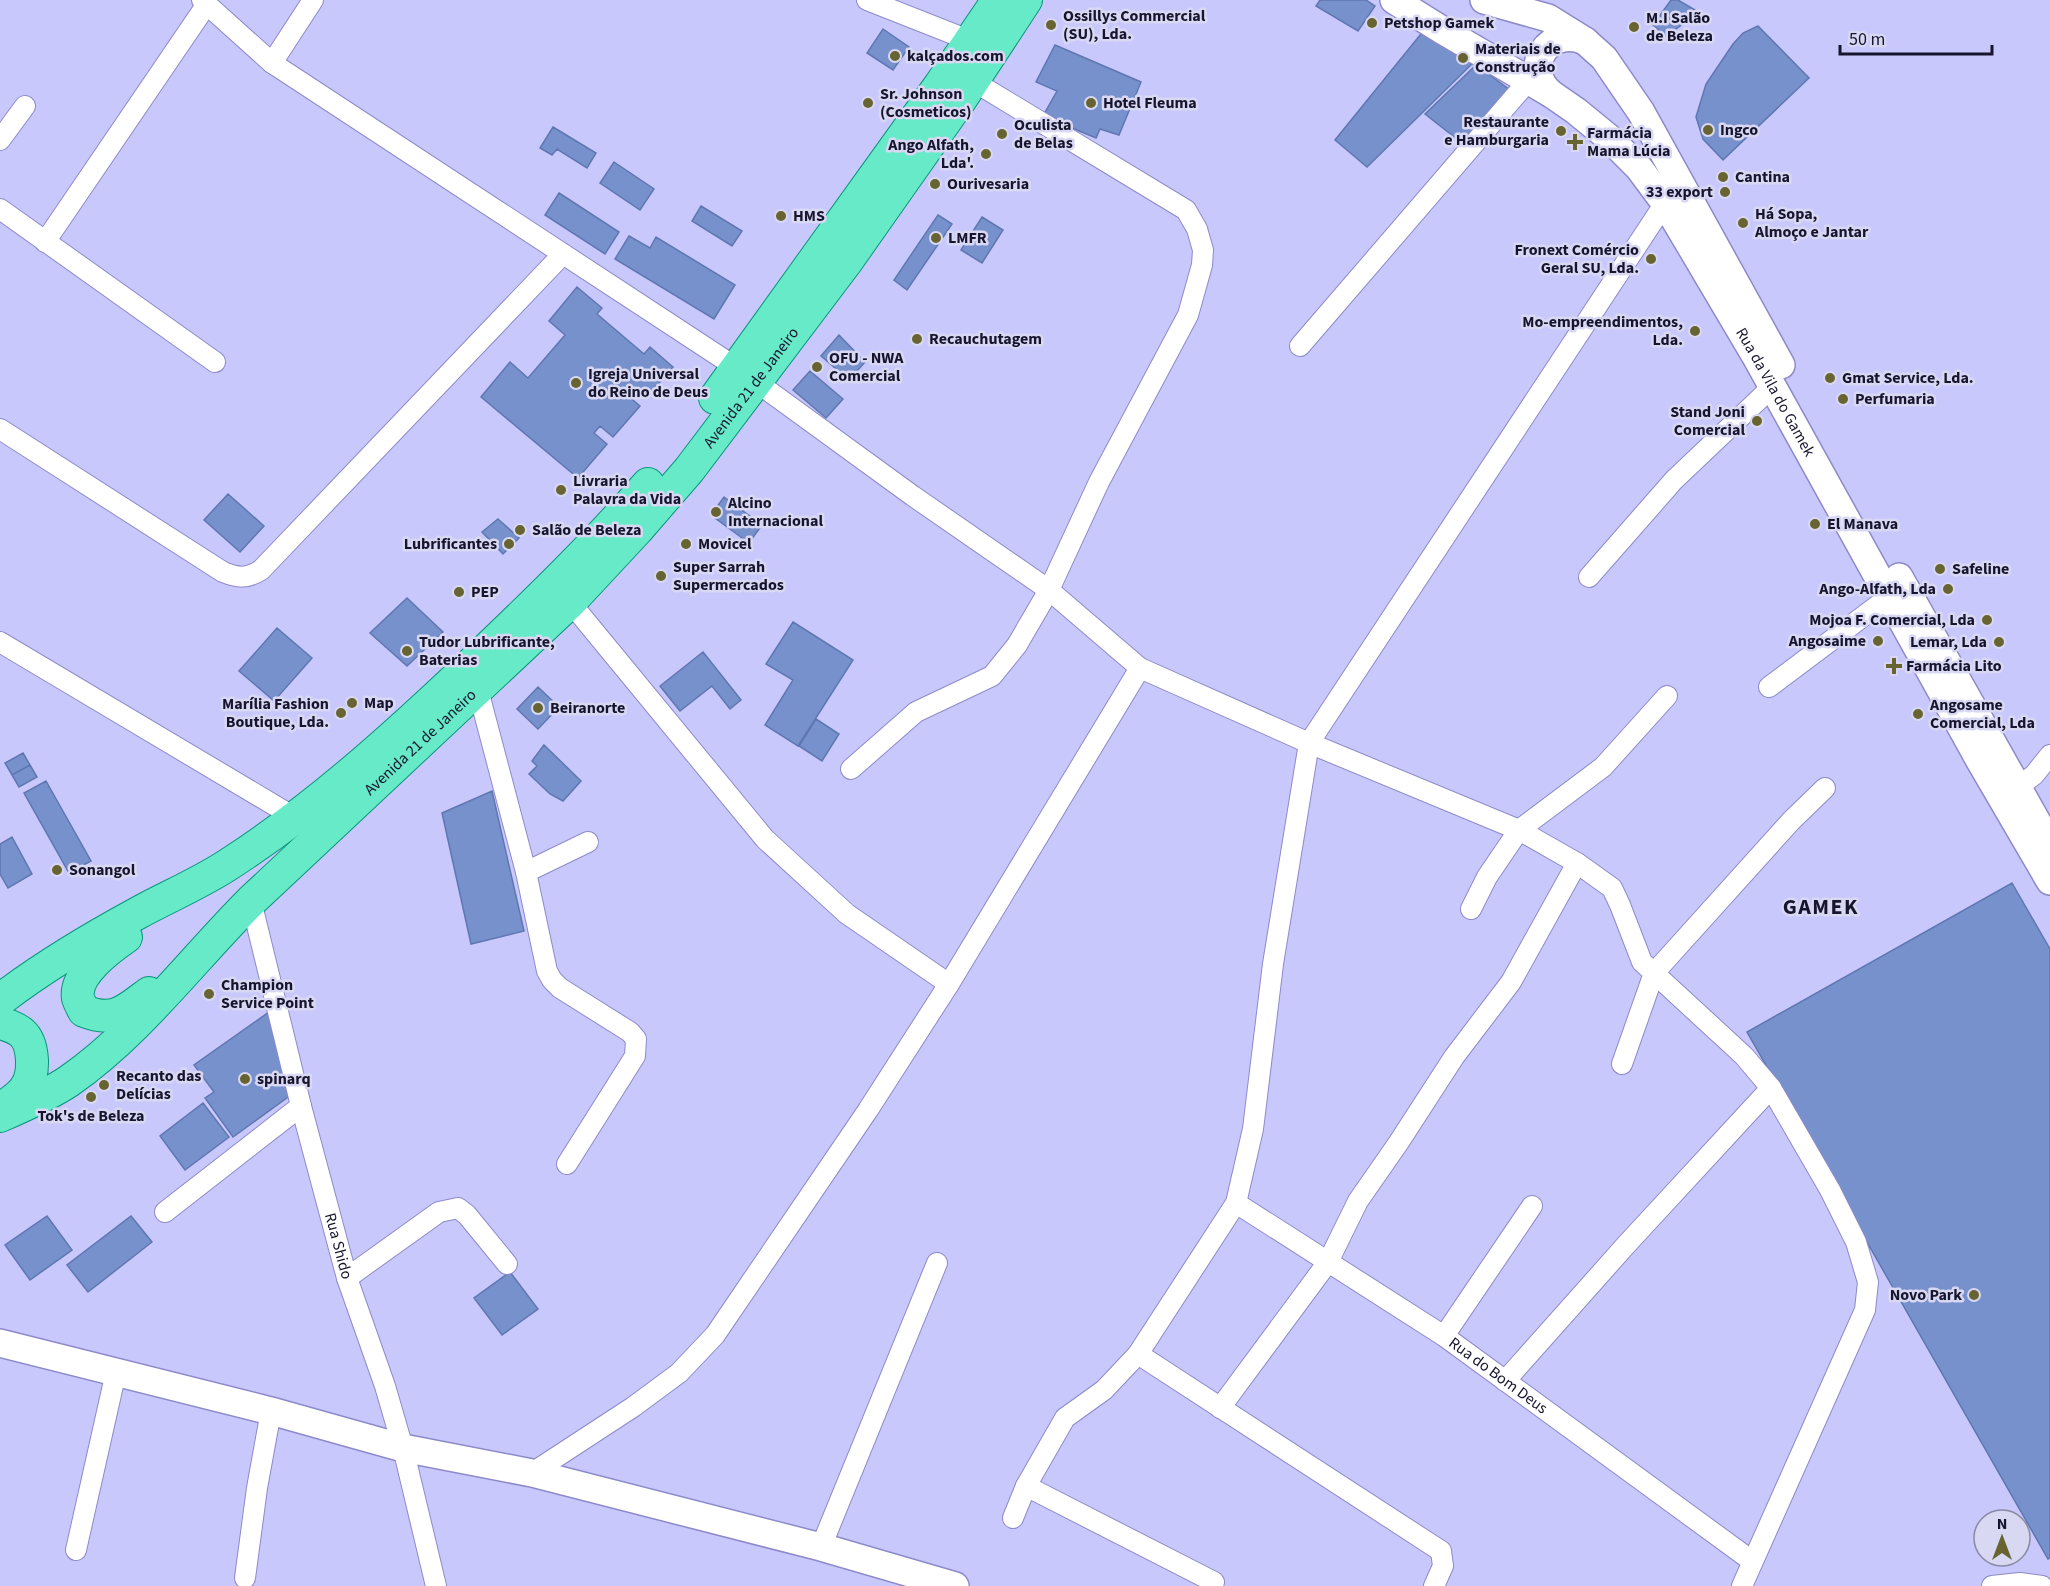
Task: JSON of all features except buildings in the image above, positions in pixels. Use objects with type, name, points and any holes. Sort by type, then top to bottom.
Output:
[{"type":"main road","name":"Avenida 21 de Janeiro","points":[[0,1116],[68,1082],[120,1040],[251,901],[570,602],[632,536],[688,470],[746,375],[998,0]]},
{"type":"main road","name":"Avenida 21 de Janeiro","points":[[0,1000],[27,979],[59,959],[136,914],[225,867],[349,776],[392,740],[556,583],[621,515],[847,261],[973,81],[1026,0]]},
{"type":"main road","name":"Rua da Vila do Gamek","points":[[1394,0],[1540,86],[1609,138],[1639,168],[1665,203],[1772,387],[1980,761],[2050,881]]},
{"type":"main road","name":"Rua da Vila do Gamek","points":[[1484,0],[1548,18],[1585,40],[1604,58],[1617,75],[1641,112],[2050,845]]},
{"type":"main road","points":[[1540,86],[1543,85],[1538,70],[1543,51],[1555,40],[1565,37],[1585,40]]},
{"type":"main road","points":[[214,938],[147,994],[118,1014],[100,1018],[84,1011],[78,996],[82,979],[103,953],[225,867]]},
{"type":"main road","points":[[0,1023],[12,1026],[24,1034],[31,1047],[32,1069],[26,1087],[0,1110]]},
{"type":"main road","points":[[0,1343],[271,1411],[403,1448],[532,1473],[821,1547],[955,1586]]},
{"type":"street","points":[[272,63],[313,0]]},
{"type":"street","points":[[867,0],[971,41]]},
{"type":"street","points":[[45,242],[205,2],[272,63],[746,375],[1049,591],[1140,668],[1309,744],[1519,830],[1576,863],[1612,888],[1642,962],[1744,1056],[1771,1088],[1830,1190],[1856,1242],[1868,1282],[1865,1310],[1742,1586]]},
{"type":"street","points":[[851,769],[916,712],[992,676],[1017,645],[1049,591],[1099,482],[1188,315],[1202,265],[1203,250],[1197,229],[1186,210],[973,81]]},
{"type":"street","points":[[1300,346],[1540,86]]},
{"type":"street","points":[[0,140],[25,106]]},
{"type":"street","points":[[1013,1518],[1026,1486],[1065,1418],[1104,1390],[1138,1354],[1236,1203],[1253,1129],[1273,964],[1309,744],[1665,203]]},
{"type":"street","points":[[0,209],[215,362]]},
{"type":"street","points":[[0,429],[223,572],[236,577],[250,576],[261,570],[563,254]]},
{"type":"street","points":[[1589,577],[1674,480],[1772,387]]},
{"type":"street","points":[[1769,687],[1889,597]]},
{"type":"street","points":[[570,602],[765,839],[847,914],[949,984]]},
{"type":"street","points":[[0,642],[294,817]]},
{"type":"street","points":[[532,1473],[633,1407],[679,1373],[715,1335],[868,1110],[949,984],[1140,668]]},
{"type":"street","points":[[478,690],[526,872],[547,971],[560,988],[630,1032],[636,1039],[635,1056],[567,1164]]},
{"type":"street","points":[[1471,909],[1487,877],[1519,830],[1603,767],[1667,696]]},
{"type":"street","points":[[2018,787],[2034,775],[2050,755]]},
{"type":"street","points":[[1622,1064],[1654,973],[1791,821],[1825,788]]},
{"type":"street","points":[[526,872],[588,842]]},
{"type":"street","points":[[1220,1408],[1328,1262],[1358,1200],[1454,1057],[1511,982],[1576,863]]},
{"type":"street","name":"Rua Shido","points":[[251,901],[347,1278],[385,1386],[403,1448],[436,1586]]},
{"type":"street","points":[[1505,1381],[1626,1245],[1771,1088]]},
{"type":"street","points":[[165,1212],[302,1106]]},
{"type":"street","name":"Rua do Bom Deus","points":[[1236,1203],[1444,1336],[1752,1561]]},
{"type":"street","points":[[1444,1336],[1532,1206]]},
{"type":"street","points":[[347,1278],[439,1212],[458,1208],[467,1215],[507,1264]]},
{"type":"street","points":[[821,1547],[938,1263]]},
{"type":"street","points":[[1138,1354],[1441,1551],[1443,1566],[1434,1586]]},
{"type":"street","points":[[76,1550],[116,1372]]},
{"type":"street","points":[[245,1578],[257,1488],[271,1411]]},
{"type":"street","points":[[1026,1486],[1214,1582]]},
{"type":"street","points":[[1992,1586],[2020,1583],[2042,1586]]},
{"type":"place","name":"Petshop Gamek","points":[[1372,23]]},
{"type":"place","name":"Ossillys Commercial (SU), Lda.","points":[[1051,25]]},
{"type":"place","name":"M.I Salão de Beleza","points":[[1634,27]]},
{"type":"place","name":"kalçados.com","points":[[895,56]]},
{"type":"place","name":"Materiais de Construção","points":[[1463,58]]},
{"type":"place","name":"Sr. Johnson (Cosmeticos)","points":[[868,103]]},
{"type":"place","name":"Hotel Fleuma","points":[[1091,103]]},
{"type":"place","name":"Ingco","points":[[1708,130]]},
{"type":"place","name":"Restaurante e Hamburgaria","points":[[1561,131]]},
{"type":"place","name":"Oculista de Belas","points":[[1002,134]]},
{"type":"place","name":"Farmácia Mama Lúcia","points":[[1575,142]]},
{"type":"place","name":"Ango Alfath, Lda'.","points":[[986,154]]},
{"type":"place","name":"Cantina","points":[[1723,177]]},
{"type":"place","name":"Ourivesaria","points":[[935,184]]},
{"type":"place","name":"33 export","points":[[1725,192]]},
{"type":"place","name":"HMS","points":[[781,216]]},
{"type":"place","name":"Há Sopa, Almoço e Jantar","points":[[1743,223]]},
{"type":"place","name":"LMFR","points":[[936,238]]},
{"type":"place","name":"Fronext Comércio Geral SU, Lda.","points":[[1651,259]]},
{"type":"place","name":"Mo-empreendimentos, Lda.","points":[[1695,331]]},
{"type":"place","name":"Recauchutagem","points":[[917,339]]},
{"type":"place","name":"OFU - NWA Comercial","points":[[817,367]]},
{"type":"place","name":"Gmat Service, Lda.","points":[[1830,378]]},
{"type":"place","name":"Igreja Universal do Reino de Deus","points":[[576,383]]},
{"type":"place","name":"Perfumaria","points":[[1843,399]]},
{"type":"place","name":"Stand Joni Comercial","points":[[1757,421]]},
{"type":"place","name":"Livraria Palavra da Vida","points":[[561,490]]},
{"type":"place","name":"Alcino Internacional","points":[[716,512]]},
{"type":"place","name":"El Manava","points":[[1815,524]]},
{"type":"place","name":"Salão de Beleza","points":[[520,530]]},
{"type":"place","name":"Lubrificantes","points":[[509,544]]},
{"type":"place","name":"Movicel","points":[[686,544]]},
{"type":"place","name":"Safeline","points":[[1940,569]]},
{"type":"place","name":"Super Sarrah Supermercados","points":[[661,576]]},
{"type":"place","name":"Ango-Alfath, Lda","points":[[1948,589]]},
{"type":"place","name":"PEP","points":[[459,592]]},
{"type":"place","name":"Mojoa F. Comercial, Lda","points":[[1987,620]]},
{"type":"place","name":"Angosaime","points":[[1878,641]]},
{"type":"place","name":"Lemar, Lda","points":[[1999,642]]},
{"type":"place","name":"Tudor Lubrificante, Baterias","points":[[407,651]]},
{"type":"place","name":"Farmácia Lito","points":[[1894,666]]},
{"type":"place","name":"Map","points":[[352,703]]},
{"type":"place","name":"Beiranorte","points":[[538,708]]},
{"type":"place","name":"Marília Fashion Boutique, Lda.","points":[[341,713]]},
{"type":"place","name":"Angosame Comercial, Lda","points":[[1918,714]]},
{"type":"place","name":"Sonangol","points":[[57,870]]},
{"type":"place","name":"Champion Service Point","points":[[209,994]]},
{"type":"place","name":"spinarq","points":[[245,1079]]},
{"type":"place","name":"Recanto das Delícias","points":[[104,1085]]},
{"type":"place","name":"Tok's de Beleza","points":[[91,1097]]},
{"type":"place","name":"Novo Park","points":[[1974,1295]]},
{"type":"district","name":"GAMEK","points":[[1821,907]]}]
